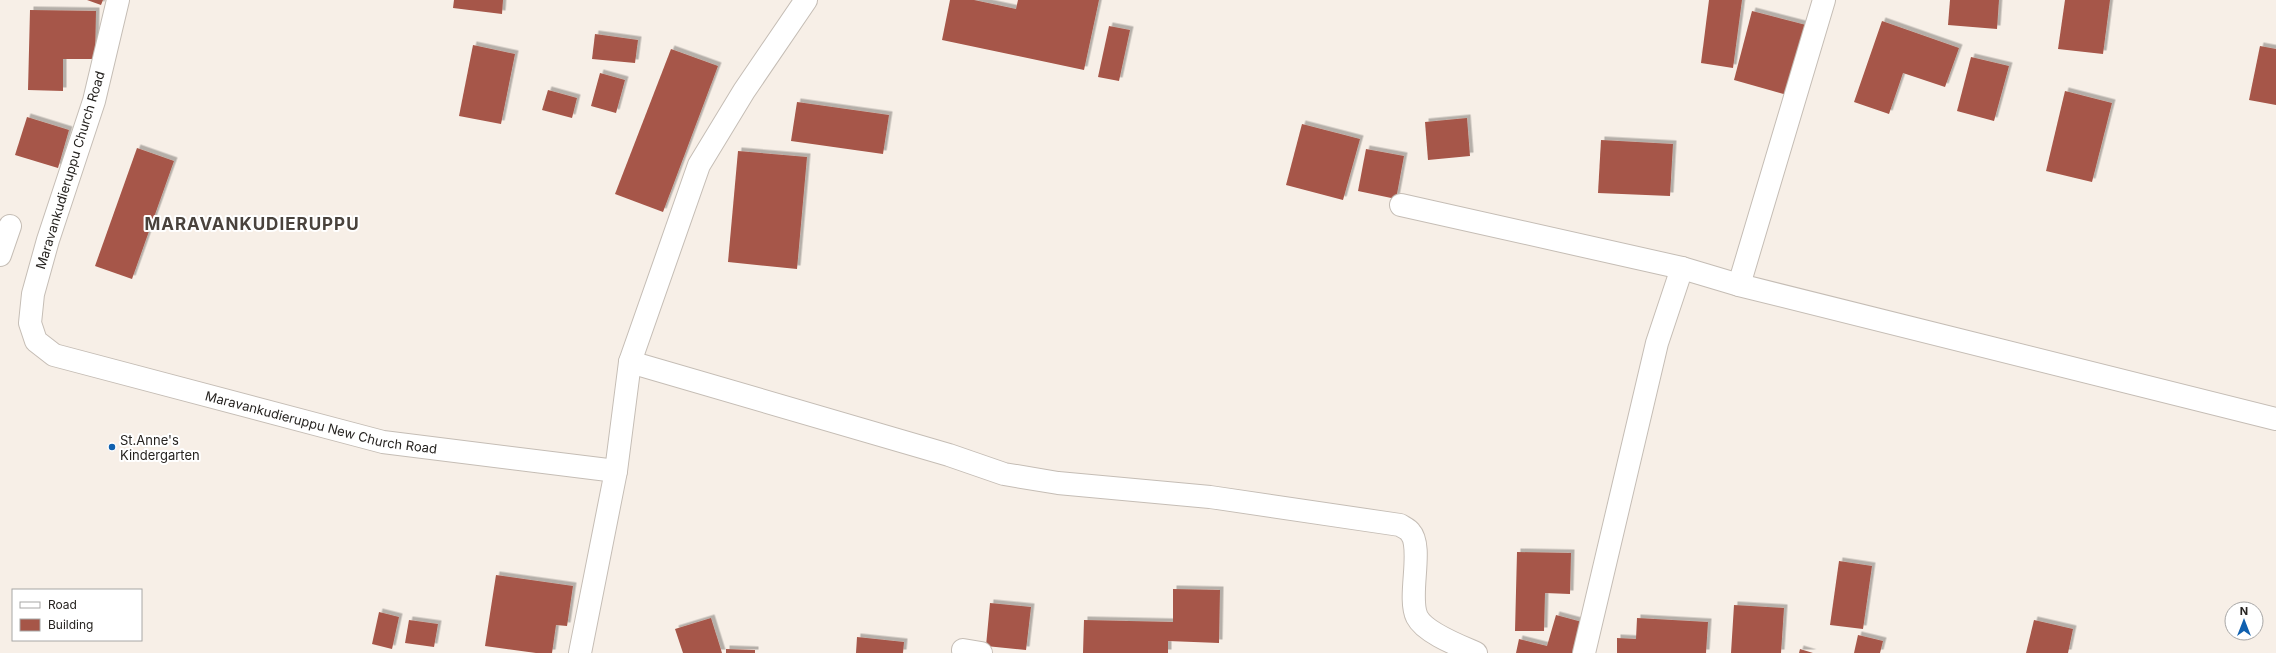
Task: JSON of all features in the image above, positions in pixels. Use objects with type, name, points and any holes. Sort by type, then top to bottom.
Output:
[{"type":"street","name":"Maravankudieruppu Church Road","points":[[36,341],[30,323],[33,294],[48,240],[94,101],[118,0]]},
{"type":"street","points":[[580,653],[616,471],[630,362],[699,165],[744,91],[806,0]]},
{"type":"street","points":[[1739,285],[1824,0]]},
{"type":"street","points":[[1401,205],[1682,268],[1739,285],[2276,419]]},
{"type":"street","points":[[0,255],[10,226]]},
{"type":"street","points":[[1584,653],[1657,343],[1682,268]]},
{"type":"street","name":"Maravankudieruppu New Church Road","points":[[36,341],[54,355],[382,442],[616,471]]},
{"type":"street","points":[[630,362],[950,455],[1004,474],[1058,483],[1210,497],[1400,525],[1411,532],[1415,545],[1414,605],[1417,617],[1432,631],[1476,653]]},
{"type":"building","points":[[87,0],[103,0],[101,5]]},
{"type":"building","points":[[454,0],[503,0],[502,14],[453,8]]},
{"type":"building","points":[[950,0],[974,0],[1016,9],[1018,0],[1099,0],[1084,70],[942,40]]},
{"type":"building","points":[[1709,0],[1742,0],[1733,68],[1701,63]]},
{"type":"building","points":[[1950,0],[1999,0],[1997,29],[1948,25]]},
{"type":"building","points":[[2065,0],[2110,0],[2103,54],[2058,49]]},
{"type":"building","points":[[30,10],[96,11],[95,59],[63,59],[63,91],[28,90]]},
{"type":"building","points":[[1752,11],[1806,25],[1787,95],[1734,80]]},
{"type":"building","points":[[1882,21],[1959,48],[1945,87],[1903,73],[1889,114],[1854,102]]},
{"type":"building","points":[[1109,26],[1130,30],[1119,81],[1098,77]]},
{"type":"building","points":[[595,34],[638,40],[635,63],[592,59]]},
{"type":"building","points":[[473,45],[515,54],[501,124],[459,116]]},
{"type":"building","points":[[2260,46],[2276,49],[2276,105],[2249,100]]},
{"type":"building","points":[[671,49],[718,66],[663,212],[615,194]]},
{"type":"building","points":[[1971,57],[2009,66],[1994,121],[1957,111]]},
{"type":"building","points":[[600,73],[625,80],[616,113],[591,106]]},
{"type":"building","points":[[548,90],[577,98],[572,118],[542,110]]},
{"type":"building","points":[[2065,91],[2112,103],[2092,182],[2046,171]]},
{"type":"building","points":[[797,102],[889,115],[883,154],[791,141]]},
{"type":"building","points":[[27,117],[69,130],[58,168],[15,155]]},
{"type":"building","points":[[1467,118],[1470,156],[1428,160],[1425,122]]},
{"type":"building","points":[[1302,124],[1360,139],[1343,200],[1286,185]]},
{"type":"building","points":[[1601,140],[1673,144],[1670,196],[1598,193]]},
{"type":"building","points":[[137,148],[174,161],[132,279],[95,266]]},
{"type":"building","points":[[1366,149],[1404,156],[1396,199],[1358,191]]},
{"type":"building","points":[[738,151],[807,157],[797,269],[728,262]]},
{"type":"building","points":[[1517,552],[1571,553],[1570,594],[1545,593],[1544,631],[1515,631]]},
{"type":"building","points":[[1839,561],[1872,566],[1863,629],[1830,625]]},
{"type":"building","points":[[496,575],[573,586],[567,626],[556,625],[552,653],[536,653],[485,646]]},
{"type":"building","points":[[1173,589],[1220,590],[1219,643],[1168,641],[1168,653],[1083,653],[1084,620],[1173,622]]},
{"type":"building","points":[[990,603],[1031,607],[1026,650],[986,646]]},
{"type":"building","points":[[1734,605],[1784,608],[1781,653],[1731,653]]},
{"type":"building","points":[[379,612],[399,617],[392,649],[372,644]]},
{"type":"building","points":[[1556,615],[1582,622],[1573,653],[1516,653],[1519,639],[1547,646]]},
{"type":"building","points":[[711,618],[722,653],[683,653],[675,629]]},
{"type":"building","points":[[1637,618],[1708,622],[1706,653],[1617,653],[1617,638],[1636,639]]},
{"type":"building","points":[[409,620],[438,624],[434,647],[405,643]]},
{"type":"building","points":[[2034,620],[2073,629],[2068,653],[2026,653]]},
{"type":"building","points":[[1858,635],[1883,641],[1880,653],[1854,653]]},
{"type":"building","points":[[857,637],[904,642],[903,653],[856,653]]},
{"type":"building","points":[[726,649],[755,650],[755,653],[726,653]]},
{"type":"building","points":[[1800,649],[1813,653],[1799,653]]},
{"type":"place","name":"St.Anne's Kindergarten","points":[[112,447]]},
{"type":"district","name":"MARAVANKUDIERUPPU","points":[[252,224]]}]
